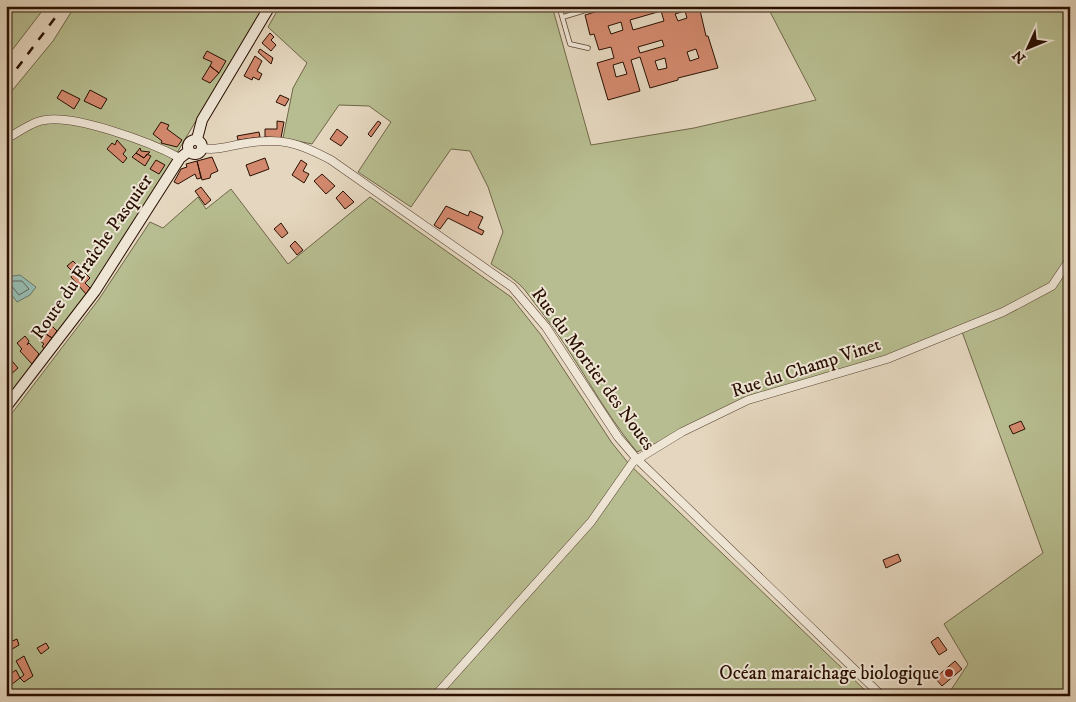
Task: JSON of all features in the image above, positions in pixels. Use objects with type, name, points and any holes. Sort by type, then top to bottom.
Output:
[{"type":"main road","points":[[200,144],[202,120],[270,6]]},
{"type":"main road","name":"Route du Fraîche Pasquier","points":[[6,407],[95,290],[180,158],[189,151],[188,144],[200,144]]},
{"type":"street","points":[[6,139],[40,121],[61,119],[83,123],[158,147],[180,158]]},
{"type":"street","name":"Rue du Mortier des Noues","points":[[200,144],[221,148],[264,140],[303,145],[331,160],[474,258],[524,299],[546,327],[618,437],[636,458],[882,696]]},
{"type":"street","name":"Rue du Champ Vinet","points":[[435,696],[591,522],[636,458],[682,432],[748,400],[887,359],[1003,312],[1052,286],[1070,259]]},
{"type":"lane","points":[[559,6],[570,44],[588,48]]},
{"type":"lane","points":[[563,17],[599,6]]},
{"type":"green space","points":[[6,6],[46,6],[6,58]]},
{"type":"green space","points":[[75,6],[264,6],[95,291],[6,407],[6,98],[53,41]]},
{"type":"green space","points":[[280,6],[474,6],[474,10],[502,6],[552,6],[591,145],[694,128],[816,100],[767,6],[1070,6],[1070,696],[947,696],[968,664],[944,624],[1043,553],[961,329],[887,359],[748,400],[637,452],[611,418],[553,327],[527,293],[516,281],[491,264],[503,232],[488,187],[470,151],[451,149],[411,207],[358,172],[391,122],[369,106],[339,105],[312,144],[283,138],[293,88],[307,63],[268,27]]},
{"type":"green space","points":[[231,189],[288,264],[370,197],[511,297],[541,335],[612,443],[629,464],[871,696],[6,696],[6,421],[99,299],[150,222],[163,228],[198,197],[206,209]]},
{"type":"water","points":[[20,275],[36,287],[30,295],[17,302],[6,287],[6,277]]},
{"type":"building","points":[[614,6],[699,6],[706,36],[708,36],[718,68],[678,78],[678,80],[650,88],[640,57],[631,60],[640,91],[608,100],[597,63],[614,58],[611,47],[599,50],[594,34],[590,35],[585,15]],"holes":[[[661,11],[664,21],[633,30],[630,20]],[[685,11],[687,18],[678,21],[675,14]],[[621,22],[623,30],[611,34],[608,26]],[[662,40],[664,46],[640,53],[638,47]],[[696,49],[699,58],[690,61],[687,52]],[[665,58],[667,68],[658,70],[655,61]],[[623,62],[627,74],[616,77],[613,65]]]},
{"type":"building","points":[[270,33],[274,37],[271,40],[276,45],[271,51],[262,43]]},
{"type":"building","points":[[260,49],[273,58],[271,64],[258,52]]},
{"type":"building","points":[[207,51],[226,61],[219,73],[210,66],[212,62],[203,58]]},
{"type":"building","points":[[255,56],[262,61],[257,71],[262,74],[259,80],[253,77],[252,80],[244,76]]},
{"type":"building","points":[[210,66],[219,73],[210,83],[202,79]]},
{"type":"building","points":[[62,90],[80,99],[74,109],[57,98]]},
{"type":"building","points":[[90,90],[107,99],[101,109],[84,101]]},
{"type":"building","points":[[280,95],[289,99],[285,106],[276,102]]},
{"type":"building","points":[[277,121],[284,122],[281,138],[265,137],[265,129],[277,129]]},
{"type":"building","points":[[378,121],[381,123],[371,137],[368,134]]},
{"type":"building","points":[[161,122],[169,125],[167,129],[182,140],[177,147],[161,143],[162,141],[153,134]]},
{"type":"building","points":[[337,129],[348,137],[341,146],[330,139]]},
{"type":"building","points":[[259,132],[260,137],[238,140],[237,136]]},
{"type":"building","points":[[117,140],[126,150],[123,154],[127,158],[123,163],[107,149],[112,143],[115,145]]},
{"type":"building","points":[[140,148],[141,151],[150,152],[144,158],[136,153]]},
{"type":"building","points":[[136,153],[144,158],[147,154],[151,156],[145,166],[132,157]]},
{"type":"building","points":[[212,157],[218,171],[211,174],[210,178],[202,180],[197,161]]},
{"type":"building","points":[[265,158],[269,169],[250,176],[246,165]]},
{"type":"building","points":[[156,160],[165,165],[159,174],[150,169]]},
{"type":"building","points":[[301,160],[307,164],[303,171],[309,174],[304,183],[292,175]]},
{"type":"building","points":[[197,161],[201,178],[197,179],[195,174],[178,184],[174,182],[181,169],[187,167],[186,164]]},
{"type":"building","points":[[322,174],[335,186],[326,194],[314,181]]},
{"type":"building","points":[[201,187],[211,200],[205,205],[195,191]]},
{"type":"building","points":[[343,191],[354,202],[345,209],[336,198]]},
{"type":"building","points":[[446,206],[468,216],[470,211],[483,217],[478,228],[484,231],[482,235],[448,218],[440,229],[434,225]]},
{"type":"building","points":[[281,223],[288,233],[282,238],[274,229]]},
{"type":"building","points":[[295,241],[303,250],[297,255],[290,246]]},
{"type":"building","points":[[73,261],[90,278],[85,283],[90,288],[86,294],[71,277],[73,272],[67,266]]},
{"type":"building","points":[[52,326],[57,331],[52,338],[46,334]]},
{"type":"building","points":[[46,334],[52,338],[44,349],[42,346],[44,344],[39,340]]},
{"type":"building","points":[[25,336],[29,341],[27,345],[29,343],[39,354],[32,364],[20,351],[22,349],[17,343]]},
{"type":"building","points":[[6,354],[18,368],[10,375],[6,371]]},
{"type":"building","points":[[1021,421],[1025,429],[1013,434],[1009,426]]},
{"type":"building","points":[[898,554],[901,561],[886,568],[883,560]]},
{"type":"building","points":[[938,637],[947,650],[939,655],[931,642]]},
{"type":"building","points":[[17,639],[19,645],[7,652],[6,644]]},
{"type":"building","points":[[46,643],[49,648],[41,654],[37,648]]},
{"type":"building","points":[[24,656],[33,676],[24,682],[20,678],[24,675],[16,661]]},
{"type":"building","points":[[955,661],[962,669],[942,686],[935,678]]},
{"type":"building","points":[[16,670],[20,678],[7,688],[6,677]]},
{"type":"railway","points":[[6,83],[64,6]]},
{"type":"place","name":"Océan maraichage biologique","points":[[949,673]]}]
